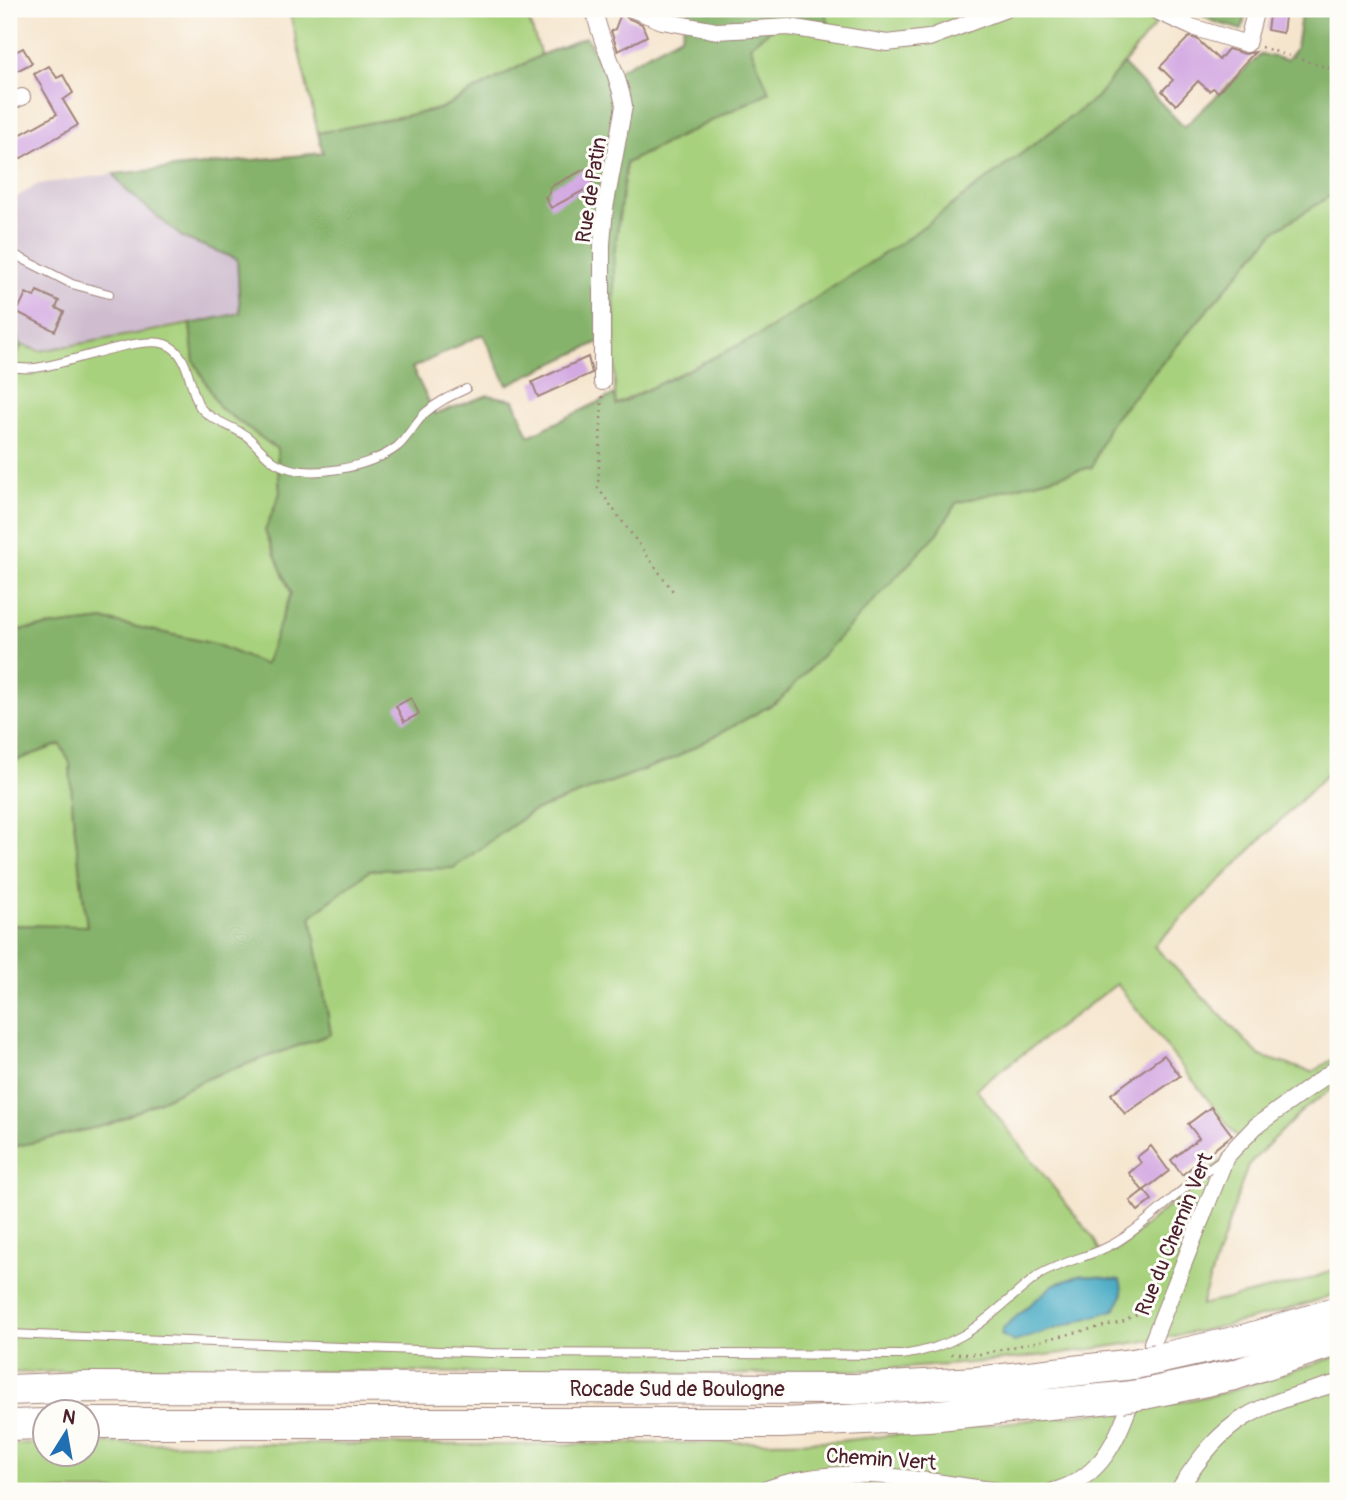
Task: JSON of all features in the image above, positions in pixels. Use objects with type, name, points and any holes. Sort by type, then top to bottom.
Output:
[{"type":"highway","name":"Rocade Sud de Boulogne","points":[[9,1390],[85,1387],[855,1389],[976,1382],[1242,1340],[1338,1312]]},
{"type":"highway","name":"Rocade Sud de Boulogne","points":[[102,1423],[782,1423],[928,1416],[1131,1400],[1269,1365],[1338,1340]]},
{"type":"highway","points":[[9,1426],[32,1425]]},
{"type":"street","name":"Rue de Patin","points":[[594,9],[601,39],[622,92],[624,106],[603,232],[602,383]]},
{"type":"street","points":[[632,9],[662,20],[717,31],[789,27],[887,43],[929,38],[1006,9]]},
{"type":"street","points":[[1152,9],[1192,27],[1247,44],[1256,9]]},
{"type":"street","name":"Rue du Chemin Vert","points":[[1148,1355],[1226,1157],[1256,1126],[1338,1067]]},
{"type":"street","points":[[1178,1491],[1205,1450],[1230,1426],[1263,1407],[1338,1383]]},
{"type":"street","points":[[1054,1491],[1080,1481],[1104,1460],[1131,1400]]},
{"type":"street","name":"Chemin Vert","points":[[762,1491],[815,1475],[853,1474],[897,1485],[999,1491]]},
{"type":"lane","points":[[9,252],[72,284],[109,294]]},
{"type":"lane","points":[[9,367],[34,369],[144,344],[163,343],[182,357],[201,407],[211,417],[231,424],[277,463],[295,469],[328,470],[358,466],[381,456],[398,446],[424,414],[442,400],[466,389]]},
{"type":"lane","points":[[9,1334],[117,1341],[593,1354],[868,1357],[934,1350],[961,1338],[1052,1268],[1100,1252],[1126,1237],[1189,1182],[1226,1157]]},
{"type":"path","points":[[1247,44],[1338,71]]},
{"type":"path","points":[[602,383],[597,488],[675,594]]},
{"type":"path","points":[[934,1350],[957,1355],[982,1354],[1122,1322],[1170,1297]]},
{"type":"shaded area","points":[[114,174],[125,189],[183,238],[237,259],[240,313],[39,351],[21,345],[9,323],[9,202],[38,184]]},
{"type":"green space","points":[[289,9],[525,9],[541,55],[439,109],[318,133]]},
{"type":"green space","points":[[689,9],[824,9],[829,24],[785,19],[750,45],[769,92],[626,163],[614,256],[614,335],[507,385],[483,334],[412,368],[435,414],[488,395],[514,400],[529,436],[615,394],[616,405],[758,336],[908,238],[1096,98],[1123,64],[1184,127],[1261,54],[1287,60],[1296,48],[1302,9],[1338,9],[1338,191],[1276,230],[1109,425],[1092,467],[956,503],[938,533],[779,701],[675,758],[531,812],[453,868],[370,870],[311,916],[331,1034],[213,1076],[110,1124],[9,1148],[9,925],[87,926],[73,815],[70,763],[60,744],[9,763],[9,631],[105,620],[215,644],[265,665],[291,593],[265,531],[280,493],[277,449],[219,407],[194,361],[190,324],[240,313],[237,259],[183,238],[125,189],[114,174],[323,153],[318,133],[440,109],[541,55],[586,37],[608,76],[681,36]]},
{"type":"green space","points":[[824,9],[1168,9],[1096,98],[908,238],[758,336],[615,405],[614,256],[626,163],[768,93],[750,45],[785,19],[828,24]]},
{"type":"green space","points":[[1193,9],[1247,9],[1242,30],[1212,21]]},
{"type":"green space","points":[[1338,191],[1338,763],[1154,946],[1260,1056],[1312,1072],[1338,1056],[1338,1085],[1303,1110],[1248,1165],[1201,1305],[1301,1282],[1338,1269],[1338,1293],[1237,1323],[1132,1343],[966,1363],[870,1370],[675,1375],[286,1371],[203,1367],[9,1373],[9,1148],[110,1124],[213,1076],[331,1034],[311,916],[370,870],[453,868],[531,812],[675,758],[938,533],[956,503],[1092,467],[1109,425],[1276,230]],"holes":[[[1117,984],[1242,1143],[1116,1251],[1101,1254],[1094,1239],[976,1089]]]},
{"type":"green space","points":[[9,323],[21,345],[9,381]]},
{"type":"green space","points":[[190,324],[194,361],[219,407],[277,449],[280,493],[265,531],[291,593],[265,665],[215,644],[105,620],[9,631],[9,381],[21,345],[40,351]]},
{"type":"green space","points":[[61,744],[70,763],[73,815],[87,927],[9,925],[9,763]]},
{"type":"green space","points":[[1338,1356],[1338,1491],[9,1491],[9,1444],[32,1443],[32,1468],[102,1468],[102,1443],[500,1445],[839,1441],[1165,1405],[1227,1392]]},
{"type":"water","points":[[1081,1275],[1120,1280],[1122,1296],[1114,1310],[1014,1342],[1001,1335],[1003,1328],[1053,1285]]},
{"type":"building","points":[[1270,9],[1286,9],[1283,33],[1267,30]]},
{"type":"building","points":[[622,11],[627,18],[642,24],[647,36],[618,51],[611,31],[615,29]]},
{"type":"building","points":[[1189,37],[1197,39],[1219,60],[1228,49],[1245,54],[1255,52],[1218,92],[1213,88],[1209,91],[1198,81],[1176,105],[1162,91],[1173,80],[1160,67]]},
{"type":"building","points":[[23,48],[32,63],[9,75],[9,55]]},
{"type":"building","points":[[49,66],[57,78],[63,75],[73,93],[63,100],[78,125],[16,161],[9,141],[57,114],[34,74]]},
{"type":"building","points":[[585,169],[594,185],[551,208],[545,197],[549,194],[550,187]]},
{"type":"building","points":[[37,291],[59,301],[56,308],[64,312],[55,331],[17,312],[26,293],[34,297]]},
{"type":"building","points":[[588,357],[592,373],[538,397],[532,382]]},
{"type":"building","points":[[411,698],[419,714],[404,722],[396,706]]},
{"type":"building","points":[[1164,1055],[1180,1076],[1125,1114],[1111,1094]]},
{"type":"building","points":[[1211,1107],[1232,1135],[1182,1175],[1171,1160],[1199,1138],[1188,1124]]},
{"type":"building","points":[[1151,1146],[1169,1171],[1143,1191],[1129,1173],[1141,1163],[1137,1157]]},
{"type":"building","points":[[1144,1190],[1152,1200],[1138,1211],[1130,1201]]}]
